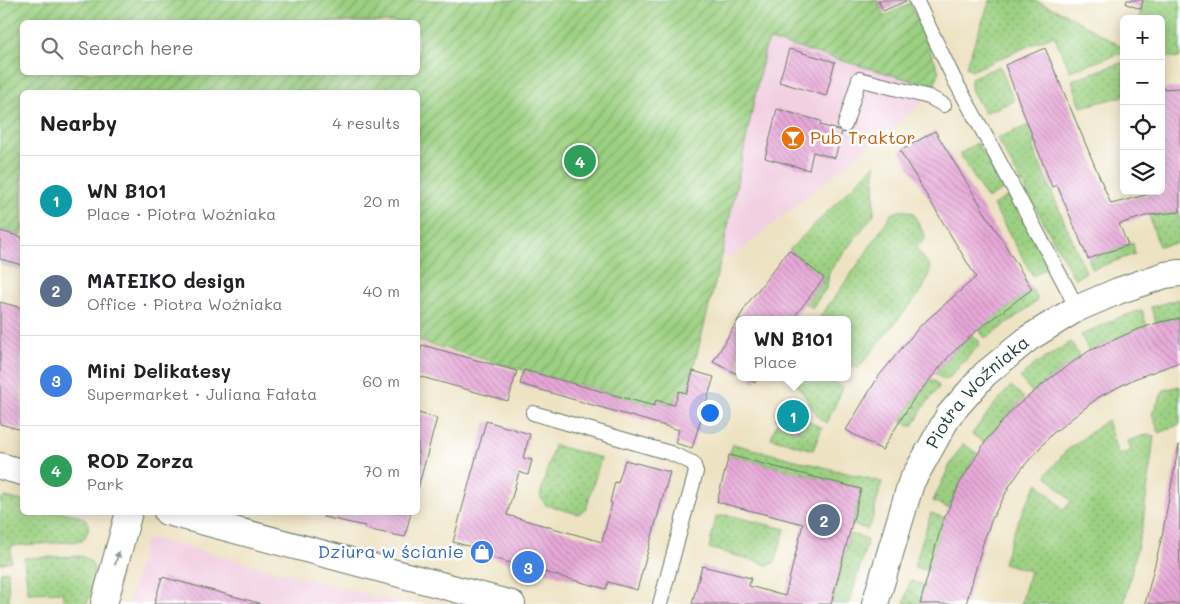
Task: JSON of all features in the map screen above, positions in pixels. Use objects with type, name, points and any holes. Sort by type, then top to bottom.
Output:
[{"type":"street","name":"Piotra Woźniaka","points":[[875,604],[911,483],[948,415],[985,374],[1029,338],[1076,309],[1118,291],[1165,275],[1180,273]]},
{"type":"street","points":[[0,466],[20,471]]},
{"type":"street","points":[[104,604],[128,515]]},
{"type":"street","points":[[178,515],[498,602]]},
{"type":"lane","points":[[916,0],[954,79],[1069,292],[1076,309]]},
{"type":"lane","points":[[845,125],[859,79],[929,97],[944,105]]},
{"type":"lane","points":[[533,413],[670,453],[693,462],[696,472],[660,604]]},
{"type":"shaded area","points":[[770,40],[938,88],[925,101],[731,258],[722,255],[765,49]]},
{"type":"shaded area","points":[[0,229],[20,234],[20,270],[0,265]]},
{"type":"shaded area","points":[[153,538],[402,604],[128,604],[144,545],[146,541]]},
{"type":"green space","points":[[0,0],[877,0],[885,16],[910,3],[939,71],[934,87],[770,40],[765,49],[722,255],[687,393],[679,391],[674,405],[656,400],[654,406],[420,342],[420,90],[20,90],[20,234],[0,229]]},
{"type":"green space","points":[[990,0],[1033,0],[1064,13],[1120,46],[1120,53],[1070,71],[1054,35],[971,71],[966,66]]},
{"type":"green space","points":[[1143,0],[1180,0],[1180,58],[1165,56],[1165,15],[1140,15]]},
{"type":"green space","points":[[1120,63],[1120,97],[1081,107],[1072,80]]},
{"type":"green space","points":[[1000,66],[1014,101],[984,113],[971,89],[971,78]]},
{"type":"green space","points":[[1029,125],[1036,144],[1032,146],[1086,272],[1075,279],[997,138]]},
{"type":"green space","points":[[977,143],[1004,189],[987,199],[960,154]]},
{"type":"green space","points":[[875,164],[874,214],[829,272],[827,287],[812,308],[804,303],[824,278],[789,250]]},
{"type":"green space","points":[[1009,196],[1049,266],[1033,276],[993,205]]},
{"type":"green space","points":[[903,210],[913,213],[926,238],[916,248],[931,268],[923,289],[858,368],[853,367],[851,366],[851,316],[821,316],[864,256],[891,214]]},
{"type":"green space","points":[[1180,212],[1180,243],[1159,246],[1149,215]]},
{"type":"green space","points":[[1133,243],[1135,254],[1093,269],[1088,259]]},
{"type":"green space","points":[[1032,289],[1037,298],[1036,302],[988,337],[984,337],[978,329]]},
{"type":"green space","points":[[1180,299],[1180,318],[1156,323],[1151,307]]},
{"type":"green space","points":[[1142,310],[1147,326],[1089,351],[1081,335],[1120,317]]},
{"type":"green space","points":[[972,335],[979,341],[979,345],[948,379],[944,380],[935,373],[950,355]]},
{"type":"green space","points":[[1071,342],[1080,357],[1032,392],[1020,378],[1034,365]]},
{"type":"green space","points":[[931,379],[939,387],[923,408],[913,426],[909,426],[901,421],[913,400]]},
{"type":"green space","points":[[795,381],[833,381],[843,388],[827,423],[820,419]]},
{"type":"green space","points":[[1011,386],[1024,398],[984,443],[972,434]]},
{"type":"green space","points":[[1180,386],[1180,424],[1159,433],[1152,414],[1164,390]]},
{"type":"green space","points":[[804,419],[822,428],[813,450],[771,438],[777,422],[798,432]]},
{"type":"green space","points":[[1107,420],[1118,455],[1131,451],[1128,441],[1148,434],[1154,436],[1143,523],[1124,604],[1021,604],[1030,571],[1003,563],[1022,512],[1038,483],[1064,510],[1071,501],[1046,475],[1065,452]]},
{"type":"green space","points":[[733,444],[882,482],[871,523],[867,529],[852,525],[861,489],[729,455]]},
{"type":"green space","points":[[963,444],[977,453],[960,482],[948,508],[933,501],[950,465]]},
{"type":"green space","points":[[554,445],[601,458],[586,509],[578,514],[546,505],[540,496]]},
{"type":"green space","points":[[6,497],[20,500],[20,515],[80,516],[87,522],[88,530],[82,541],[11,546],[11,561],[0,564],[1,499]]},
{"type":"green space","points":[[931,513],[944,518],[929,571],[914,567]]},
{"type":"green space","points":[[728,515],[785,529],[775,562],[768,565],[709,548],[716,517]]},
{"type":"green space","points":[[850,534],[866,538],[867,543],[849,604],[832,604]]},
{"type":"green space","points":[[80,556],[87,559],[94,569],[93,584],[87,604],[64,604],[62,592],[28,593],[24,558]]},
{"type":"green space","points":[[8,571],[9,602],[0,602],[0,572]]},
{"type":"green space","points":[[910,581],[925,585],[920,604],[904,604]]},
{"type":"building","points":[[878,0],[908,0],[883,11]]},
{"type":"building","points":[[1127,0],[1143,0],[1141,9],[1126,4]]},
{"type":"building","points":[[1045,48],[1111,204],[1146,195],[1165,195],[1165,89],[1180,88],[1180,212],[1149,215],[1119,224],[1128,245],[1088,259],[1057,185],[1052,187],[1005,65]]},
{"type":"building","points":[[789,49],[835,62],[826,96],[779,82]]},
{"type":"building","name":"Pub Traktor","points":[[777,109],[821,121],[820,125],[842,131],[835,158],[813,152],[809,170],[765,158]]},
{"type":"building","points":[[935,131],[1032,289],[975,332],[950,355],[913,400],[882,450],[846,430],[878,377],[920,326],[976,277],[900,151]]},
{"type":"building","points":[[0,231],[20,236],[20,264],[0,259]]},
{"type":"building","points":[[789,250],[824,278],[795,316],[740,316],[748,303]]},
{"type":"building","points":[[0,302],[20,307],[20,429],[0,424]]},
{"type":"building","points":[[1180,318],[1180,362],[1134,379],[1099,397],[1052,434],[1023,467],[1010,485],[992,519],[984,540],[966,604],[920,604],[942,523],[960,483],[987,439],[1013,409],[1053,376],[1089,351],[1136,330]]},
{"type":"building","points":[[736,323],[736,374],[713,362]]},
{"type":"building","points":[[422,345],[517,371],[508,401],[420,377]]},
{"type":"building","points":[[524,370],[654,406],[656,400],[674,405],[679,391],[687,393],[693,371],[714,377],[692,448],[675,443],[679,430],[520,384]]},
{"type":"building","points":[[788,400],[808,410],[798,432],[777,422]]},
{"type":"building","points":[[420,414],[437,418],[420,481]]},
{"type":"building","points":[[486,421],[530,434],[523,458],[532,460],[528,475],[519,472],[507,515],[602,542],[612,503],[610,502],[615,482],[618,483],[625,460],[670,472],[637,590],[608,582],[606,589],[482,555],[483,550],[453,542]]},
{"type":"building","points":[[1179,444],[1180,604],[1145,604],[1162,536]]},
{"type":"building","points":[[729,455],[861,489],[831,604],[692,604],[702,566],[751,578],[749,586],[785,596],[803,524],[717,502]]},
{"type":"building","points":[[324,515],[410,515],[405,537],[365,529],[365,526],[323,517]]},
{"type":"building","points":[[162,577],[259,603],[259,604],[154,604]]},
{"type":"place","name":"Pub Traktor","points":[[793,138]]},
{"type":"place","name":"ROD Zorza","points":[[580,161]]},
{"type":"place","name":"WN B101","points":[[793,416]]},
{"type":"place","name":"MATEIKO design","points":[[824,520]]},
{"type":"place","name":"Dziura w ścianie","points":[[482,552]]},
{"type":"place","name":"Mini Delikatesy","points":[[528,567]]}]
